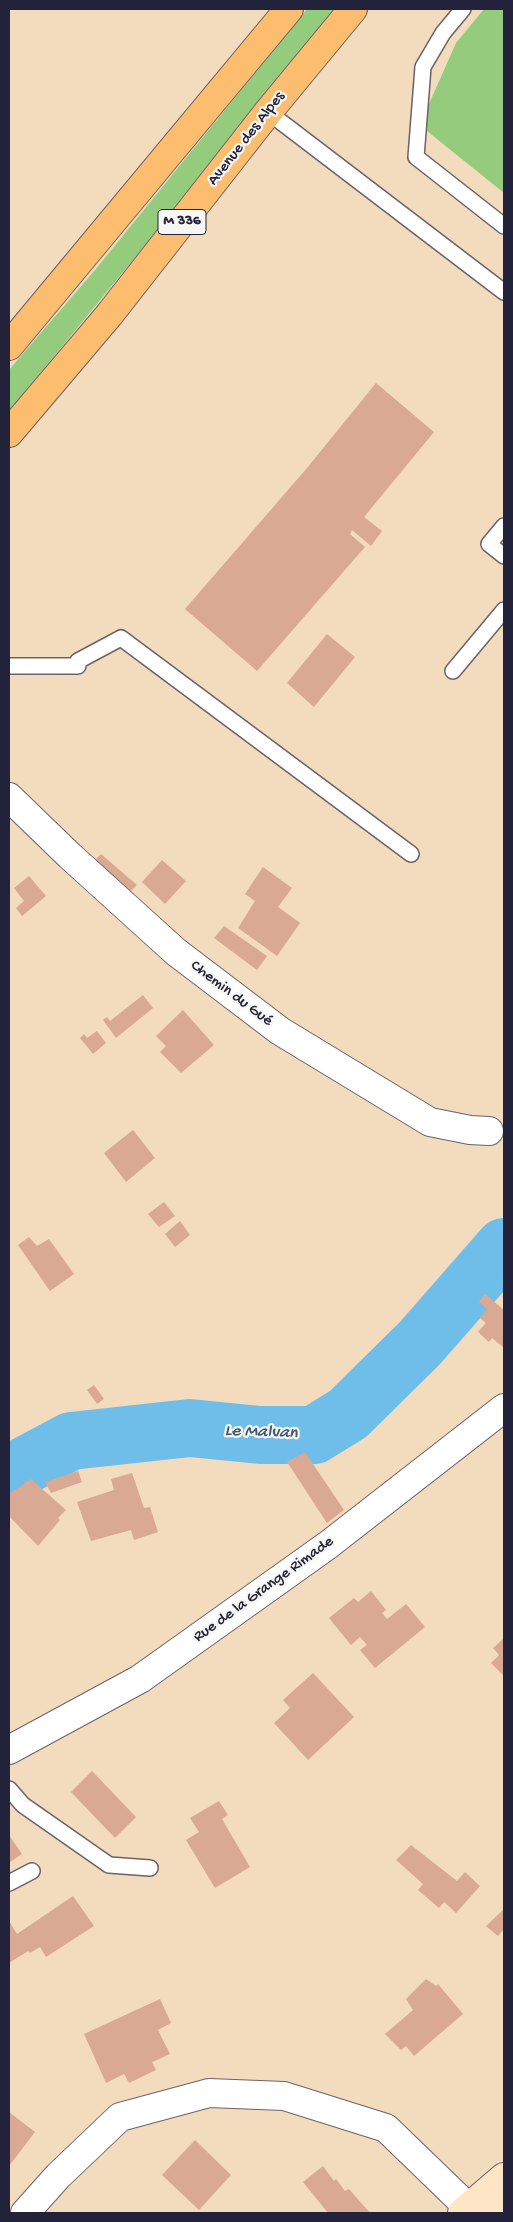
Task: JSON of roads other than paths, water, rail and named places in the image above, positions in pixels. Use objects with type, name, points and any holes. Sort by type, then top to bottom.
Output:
[{"type":"main road","points":[[9,346],[289,9]]},
{"type":"main road","name":"Avenue des Alpes","points":[[9,433],[109,315],[268,112],[353,9]]},
{"type":"main road","points":[[474,2212],[504,2177]]},
{"type":"main road","points":[[474,2212],[504,2204]]},
{"type":"street","name":"Chemin du Gué","points":[[9,797],[70,856],[176,952],[280,1031],[430,1122],[470,1130],[489,1131]]},
{"type":"street","name":"Rue de la Grange Rimade","points":[[9,1750],[140,1679],[328,1545],[504,1408]]},
{"type":"street","points":[[25,2213],[58,2176],[120,2117],[209,2093],[284,2096],[386,2128],[474,2212]]},
{"type":"lane","points":[[464,9],[443,33],[423,67],[416,158],[504,226]]},
{"type":"lane","points":[[268,112],[504,292]]},
{"type":"lane","points":[[504,526],[489,544],[504,556]]},
{"type":"lane","points":[[453,671],[504,610]]},
{"type":"lane","points":[[9,666],[78,666],[78,662],[121,638],[411,854]]},
{"type":"lane","points":[[9,1789],[23,1805],[110,1865],[150,1868]]},
{"type":"lane","points":[[9,1883],[32,1871]]},
{"type":"waterway","name":"Le Malvan","points":[[9,1474],[71,1441],[190,1428],[260,1435],[314,1435],[348,1414],[420,1343],[504,1247]]}]
